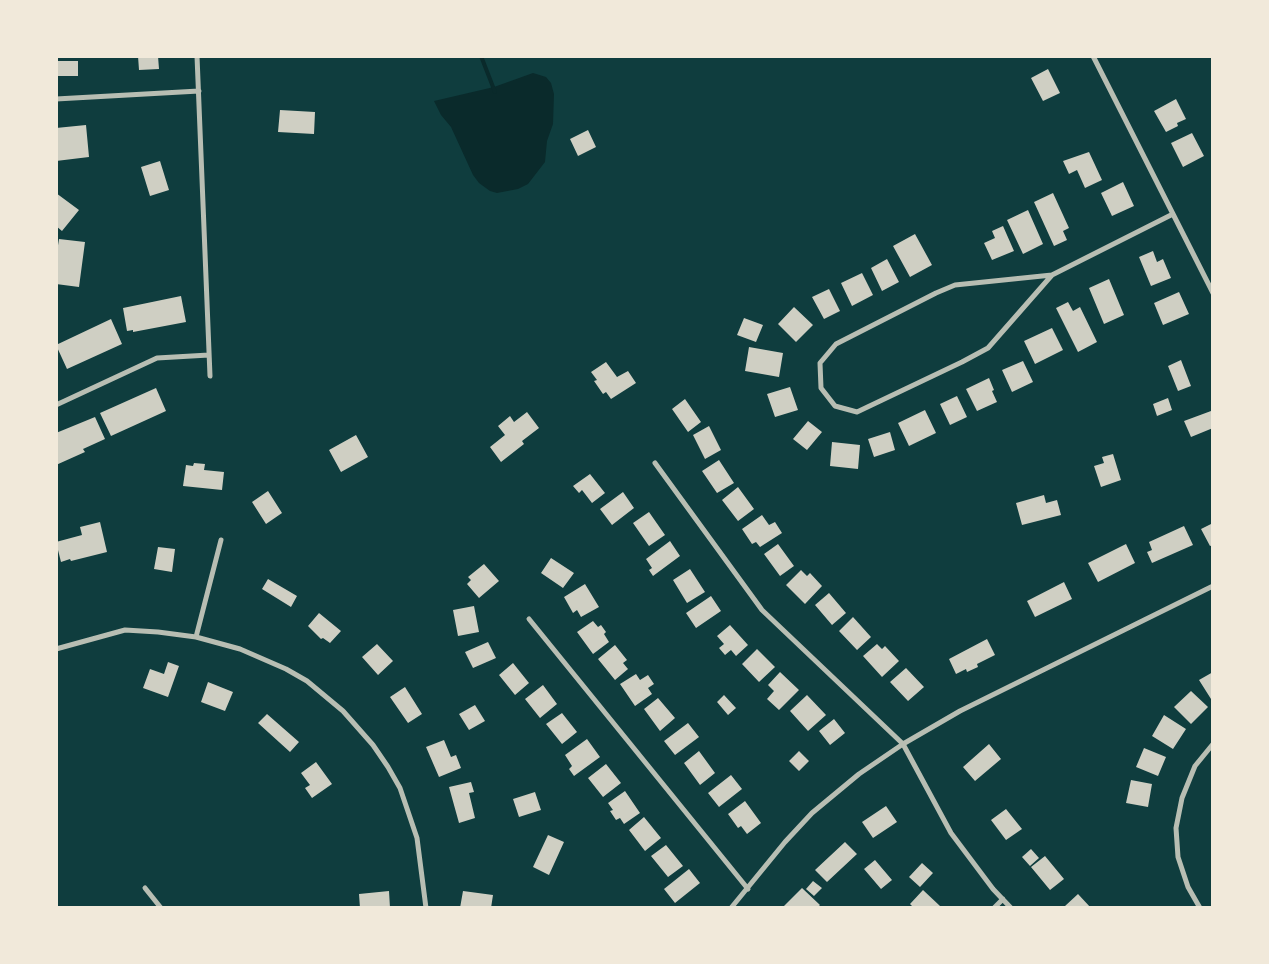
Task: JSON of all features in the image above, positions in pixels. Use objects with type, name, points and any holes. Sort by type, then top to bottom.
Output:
[{"type":"street","points":[[197,56],[210,376]]},
{"type":"street","points":[[1093,56],[1213,292]]},
{"type":"street","points":[[56,99],[199,91]]},
{"type":"street","points":[[1052,275],[988,348],[962,362],[856,412],[835,406],[821,388],[820,363],[836,344],[936,293],[956,285],[1052,275],[1173,214]]},
{"type":"street","points":[[56,405],[157,358],[209,355]]},
{"type":"street","points":[[655,463],[762,610],[903,744],[951,833],[992,889],[1010,908]]},
{"type":"street","points":[[196,636],[221,540]]},
{"type":"street","points":[[731,908],[785,842],[812,813],[859,774],[903,744],[960,711],[1213,586]]},
{"type":"street","points":[[529,619],[748,889]]},
{"type":"street","points":[[56,649],[125,630],[196,636],[240,649],[286,668],[307,681],[343,711],[373,745],[400,788],[417,838],[426,908]]},
{"type":"street","points":[[1200,908],[1188,887],[1178,858],[1176,828],[1182,798],[1195,766],[1213,744]]},
{"type":"street","points":[[145,888],[161,908]]},
{"type":"street","points":[[994,908],[1003,900]]},
{"type":"water","points":[[533,73],[546,77],[551,83],[554,94],[553,124],[547,141],[545,162],[528,184],[518,189],[497,193],[490,191],[479,183],[473,175],[451,127],[441,115],[434,101],[494,87]]},
{"type":"building","points":[[138,56],[158,56],[159,69],[139,70]]},
{"type":"building","points":[[58,61],[78,61],[78,76],[58,76]]},
{"type":"building","points":[[1048,69],[1060,93],[1043,101],[1031,78]]},
{"type":"building","points":[[1176,99],[1186,119],[1177,123],[1178,126],[1166,132],[1154,111]]},
{"type":"building","points":[[280,110],[315,112],[314,134],[278,132]]},
{"type":"building","points":[[86,125],[89,157],[56,161],[56,128]]},
{"type":"building","points":[[588,130],[596,147],[578,156],[570,139]]},
{"type":"building","points":[[1192,133],[1204,156],[1183,167],[1171,143]]},
{"type":"building","points":[[1089,152],[1102,180],[1085,188],[1077,170],[1069,174],[1063,161]]},
{"type":"building","points":[[160,161],[169,190],[150,196],[141,167]]},
{"type":"building","points":[[1123,182],[1134,206],[1112,216],[1101,193]]},
{"type":"building","points":[[56,193],[79,210],[62,231],[56,226]]},
{"type":"building","points":[[1053,193],[1069,228],[1063,231],[1067,240],[1054,246],[1034,202]]},
{"type":"building","points":[[1028,210],[1043,244],[1023,254],[1007,220]]},
{"type":"building","points":[[1003,226],[1014,251],[992,260],[984,243],[995,238],[992,231]]},
{"type":"building","points":[[915,234],[932,265],[910,277],[893,246]]},
{"type":"building","points":[[59,239],[85,242],[79,287],[56,284],[56,258]]},
{"type":"building","points":[[1153,251],[1157,262],[1163,259],[1171,278],[1151,286],[1139,257]]},
{"type":"building","points":[[887,259],[899,282],[882,291],[871,268]]},
{"type":"building","points":[[862,273],[873,295],[852,306],[841,283]]},
{"type":"building","points":[[1109,279],[1124,315],[1104,324],[1089,288]]},
{"type":"building","points":[[829,289],[840,311],[824,319],[812,297]]},
{"type":"building","points":[[1179,292],[1189,314],[1163,325],[1154,303]]},
{"type":"building","points":[[181,296],[186,322],[133,332],[133,330],[127,331],[123,308]]},
{"type":"building","points":[[1068,302],[1073,311],[1080,307],[1097,342],[1078,352],[1056,308]]},
{"type":"building","points":[[794,307],[813,325],[796,342],[778,324]]},
{"type":"building","points":[[744,318],[763,325],[756,342],[737,335]]},
{"type":"building","points":[[111,319],[122,344],[67,369],[56,345]]},
{"type":"building","points":[[1052,328],[1063,350],[1035,364],[1024,341]]},
{"type":"building","points":[[749,347],[783,353],[779,377],[745,371]]},
{"type":"building","points":[[1181,360],[1191,386],[1178,391],[1168,366]]},
{"type":"building","points":[[1023,361],[1033,382],[1012,392],[1002,370]]},
{"type":"building","points":[[606,362],[617,377],[628,371],[636,383],[611,399],[606,392],[603,394],[594,381],[597,380],[591,372]]},
{"type":"building","points":[[989,378],[997,402],[977,411],[966,389]]},
{"type":"building","points":[[790,387],[798,410],[775,417],[767,394]]},
{"type":"building","points":[[156,388],[166,411],[111,436],[100,413]]},
{"type":"building","points":[[957,396],[967,417],[950,425],[940,404]]},
{"type":"building","points":[[1168,398],[1172,410],[1157,416],[1153,404]]},
{"type":"building","points":[[685,399],[701,422],[688,432],[672,409]]},
{"type":"building","points":[[925,410],[936,433],[909,446],[898,423]]},
{"type":"building","points":[[1211,411],[1213,428],[1191,437],[1184,421]]},
{"type":"building","points":[[527,412],[539,428],[522,441],[524,444],[501,462],[490,447],[505,435],[498,426],[510,416],[514,422]]},
{"type":"building","points":[[95,417],[105,439],[83,449],[85,452],[56,465],[56,433]]},
{"type":"building","points":[[808,421],[822,432],[807,450],[793,439]]},
{"type":"building","points":[[709,426],[721,450],[705,459],[693,435]]},
{"type":"building","points":[[890,432],[895,450],[874,457],[868,439]]},
{"type":"building","points":[[356,435],[368,457],[341,472],[329,450]]},
{"type":"building","points":[[832,442],[860,445],[858,469],[830,466]]},
{"type":"building","points":[[1113,454],[1121,480],[1101,487],[1094,466],[1104,463],[1102,457]]},
{"type":"building","points":[[719,460],[734,483],[717,493],[702,471]]},
{"type":"building","points":[[194,463],[205,464],[204,470],[224,472],[222,490],[183,486],[186,465],[193,466]]},
{"type":"building","points":[[590,474],[605,493],[592,503],[582,490],[579,493],[573,486]]},
{"type":"building","points":[[738,487],[754,509],[738,521],[722,500]]},
{"type":"building","points":[[268,491],[282,513],[266,524],[252,502]]},
{"type":"building","points":[[623,492],[634,508],[612,525],[600,509]]},
{"type":"building","points":[[1044,495],[1046,503],[1057,500],[1061,515],[1022,525],[1016,503]]},
{"type":"building","points":[[649,512],[665,535],[649,546],[633,523]]},
{"type":"building","points":[[762,515],[769,525],[775,522],[782,533],[760,547],[756,542],[752,544],[742,529]]},
{"type":"building","points":[[100,522],[107,552],[61,562],[56,542],[82,535],[80,527]]},
{"type":"building","points":[[1213,523],[1213,545],[1210,546],[1201,529]]},
{"type":"building","points":[[1184,526],[1193,545],[1152,563],[1147,552],[1152,550],[1149,542]]},
{"type":"building","points":[[670,541],[680,556],[653,576],[649,570],[652,568],[646,559]]},
{"type":"building","points":[[778,544],[794,566],[780,576],[764,554]]},
{"type":"building","points":[[1126,544],[1135,563],[1098,582],[1088,563]]},
{"type":"building","points":[[158,547],[175,549],[172,572],[154,569]]},
{"type":"building","points":[[551,558],[574,573],[563,588],[541,573]]},
{"type":"building","points":[[484,564],[499,581],[479,598],[467,584],[471,580],[468,577]]},
{"type":"building","points":[[690,569],[705,592],[687,603],[673,580]]},
{"type":"building","points":[[801,570],[807,576],[810,573],[822,586],[805,604],[786,585]]},
{"type":"building","points":[[268,579],[297,596],[291,607],[262,589]]},
{"type":"building","points":[[1064,582],[1072,599],[1035,617],[1027,601]]},
{"type":"building","points":[[585,584],[599,607],[581,617],[577,610],[573,613],[564,597]]},
{"type":"building","points":[[829,593],[846,613],[832,625],[815,605]]},
{"type":"building","points":[[711,596],[721,611],[696,628],[686,613]]},
{"type":"building","points":[[474,606],[479,632],[458,636],[453,610]]},
{"type":"building","points":[[319,613],[341,631],[330,643],[323,638],[321,639],[308,626]]},
{"type":"building","points":[[853,617],[871,637],[857,650],[839,631]]},
{"type":"building","points":[[593,621],[598,627],[601,625],[606,632],[604,634],[609,642],[593,654],[577,632]]},
{"type":"building","points":[[730,625],[748,645],[736,656],[731,650],[725,655],[719,648],[724,644],[717,636]]},
{"type":"building","points":[[987,639],[995,655],[977,664],[978,667],[967,672],[966,669],[956,674],[949,659]]},
{"type":"building","points":[[488,642],[496,658],[473,668],[465,652]]},
{"type":"building","points":[[377,644],[393,661],[378,675],[362,657]]},
{"type":"building","points":[[877,644],[882,649],[885,646],[899,661],[882,677],[863,656]]},
{"type":"building","points":[[615,645],[627,660],[623,663],[628,669],[615,680],[598,659]]},
{"type":"building","points":[[757,649],[775,667],[759,682],[742,664]]},
{"type":"building","points":[[168,662],[179,666],[168,697],[143,688],[150,669],[164,674]]},
{"type":"building","points":[[513,663],[529,683],[515,695],[499,675]]},
{"type":"building","points":[[906,668],[924,687],[908,701],[890,682]]},
{"type":"building","points":[[780,672],[799,690],[779,710],[767,699],[774,691],[768,685]]},
{"type":"building","points":[[1213,672],[1213,698],[1211,699],[1199,680]]},
{"type":"building","points":[[636,674],[640,680],[648,675],[654,684],[648,688],[652,694],[635,706],[620,684]]},
{"type":"building","points":[[208,682],[233,692],[225,711],[201,702]]},
{"type":"building","points":[[543,685],[557,704],[540,718],[525,699]]},
{"type":"building","points":[[405,687],[422,714],[408,723],[390,697]]},
{"type":"building","points":[[1191,691],[1208,707],[1191,724],[1174,707]]},
{"type":"building","points":[[724,695],[736,708],[728,715],[717,702]]},
{"type":"building","points":[[807,695],[826,715],[808,731],[790,711]]},
{"type":"building","points":[[658,698],[675,718],[660,731],[644,709]]},
{"type":"building","points":[[475,705],[485,721],[469,730],[459,714]]},
{"type":"building","points":[[562,713],[577,732],[562,744],[546,724]]},
{"type":"building","points":[[267,714],[299,742],[290,752],[258,723]]},
{"type":"building","points":[[1164,715],[1186,729],[1173,749],[1152,736]]},
{"type":"building","points":[[834,719],[845,733],[830,745],[819,731]]},
{"type":"building","points":[[688,723],[699,737],[675,755],[664,741]]},
{"type":"building","points":[[587,739],[600,757],[574,776],[569,769],[572,766],[565,755]]},
{"type":"building","points":[[444,740],[451,757],[456,755],[461,768],[439,777],[426,747]]},
{"type":"building","points":[[989,744],[1001,759],[975,781],[963,767]]},
{"type":"building","points":[[1144,748],[1166,757],[1158,776],[1136,767]]},
{"type":"building","points":[[699,751],[715,773],[700,785],[684,763]]},
{"type":"building","points":[[799,751],[809,761],[799,771],[789,761]]},
{"type":"building","points":[[316,762],[332,784],[312,798],[305,788],[310,785],[301,773]]},
{"type":"building","points":[[606,764],[621,783],[603,797],[588,778]]},
{"type":"building","points":[[731,775],[742,789],[719,807],[708,793]]},
{"type":"building","points":[[1131,780],[1152,784],[1148,807],[1126,803]]},
{"type":"building","points":[[471,782],[474,792],[469,793],[475,818],[459,823],[449,787]]},
{"type":"building","points":[[625,791],[640,813],[624,824],[620,818],[616,820],[610,811],[613,810],[608,803]]},
{"type":"building","points":[[535,792],[541,810],[519,817],[513,799]]},
{"type":"building","points":[[745,801],[761,823],[747,834],[741,826],[738,828],[728,814]]},
{"type":"building","points":[[886,806],[897,822],[873,838],[862,822]]},
{"type":"building","points":[[1006,809],[1022,829],[1006,840],[991,820]]},
{"type":"building","points":[[644,817],[661,838],[645,851],[629,830]]},
{"type":"building","points":[[548,835],[564,842],[549,875],[533,867]]},
{"type":"building","points":[[845,842],[857,854],[827,882],[815,870]]},
{"type":"building","points":[[666,845],[683,866],[668,877],[651,856]]},
{"type":"building","points":[[1031,849],[1039,858],[1030,866],[1022,857]]},
{"type":"building","points":[[1045,856],[1064,879],[1050,890],[1031,867]]},
{"type":"building","points":[[875,860],[892,880],[881,889],[864,869]]},
{"type":"building","points":[[922,863],[933,873],[920,887],[909,877]]},
{"type":"building","points":[[689,869],[700,883],[675,903],[664,889]]},
{"type":"building","points":[[813,881],[822,888],[814,896],[806,889]]},
{"type":"building","points":[[802,888],[820,905],[817,908],[782,908]]},
{"type":"building","points":[[923,890],[940,906],[939,908],[914,908],[910,904]]},
{"type":"building","points":[[389,891],[390,908],[360,908],[359,894]]},
{"type":"building","points":[[463,891],[493,895],[491,908],[460,908]]},
{"type":"building","points":[[1078,894],[1091,908],[1065,906]]},
{"type":"waterway","points":[[481,56],[495,92]]}]
